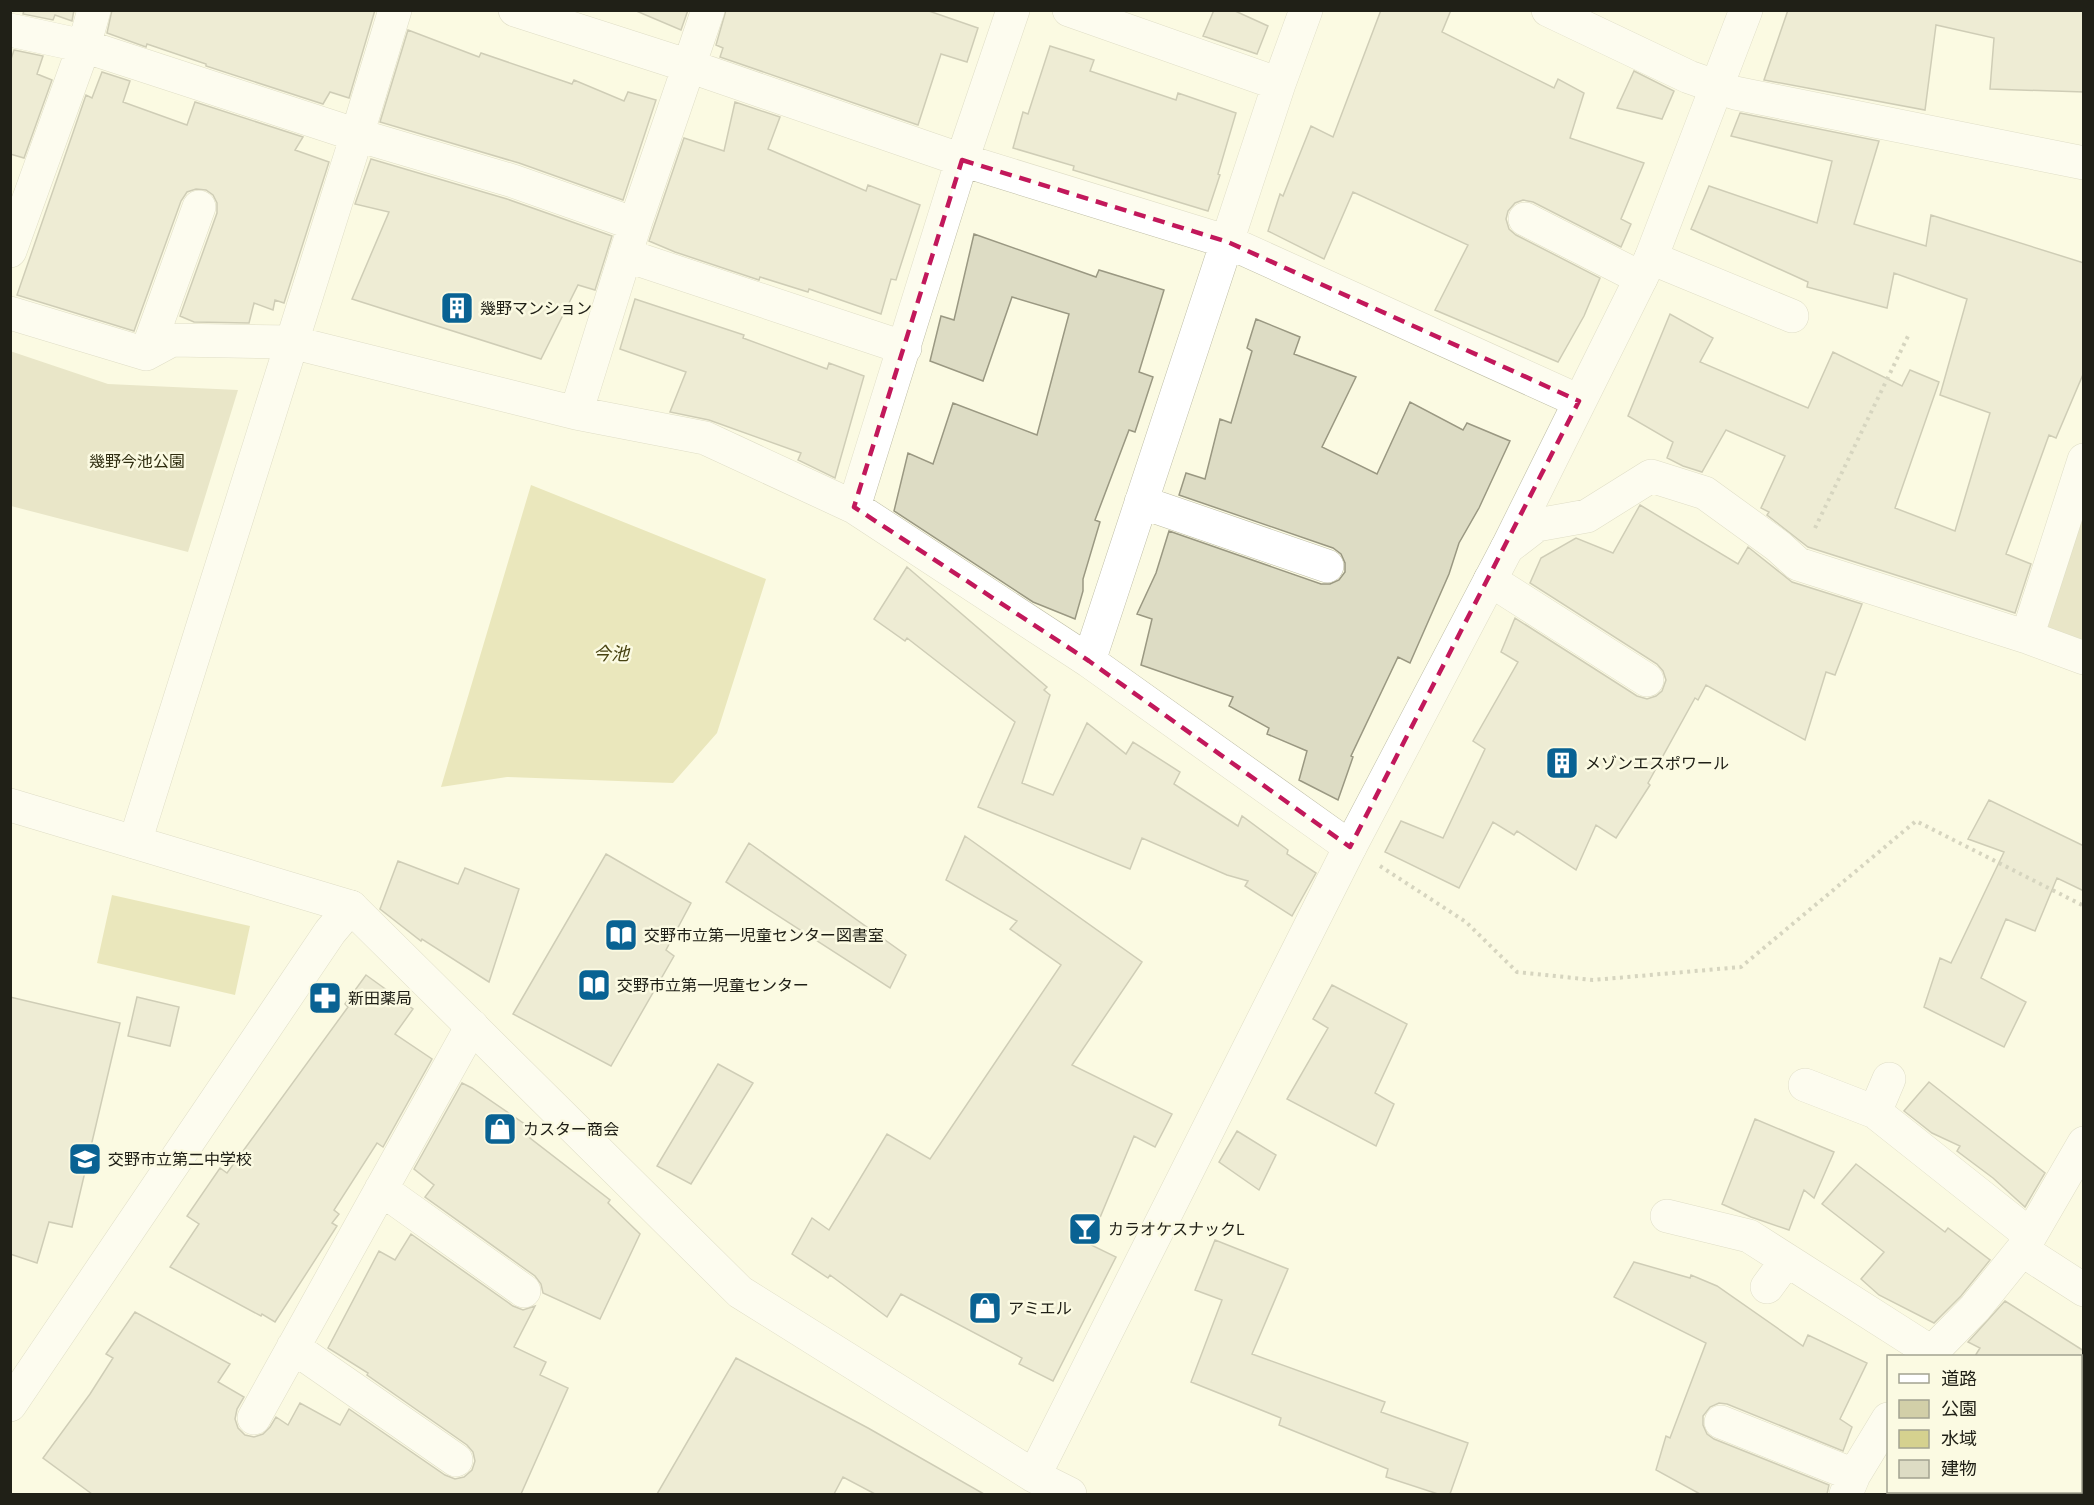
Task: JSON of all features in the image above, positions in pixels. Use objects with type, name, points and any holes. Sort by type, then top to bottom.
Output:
[{"type":"street","points":[[10,250],[84,46],[94,10]]},
{"type":"street","points":[[135,842],[395,10]]},
{"type":"street","points":[[576,413],[635,224],[708,10]]},
{"type":"street","points":[[854,507],[962,160],[1013,10]]},
{"type":"street","points":[[1069,10],[1279,84]]},
{"type":"street","points":[[1089,661],[1279,84],[1306,10]]},
{"type":"street","points":[[1548,10],[1689,77],[1736,93],[2084,163]]},
{"type":"street","points":[[1031,1485],[1350,847],[1507,548],[1646,268],[1746,10]]},
{"type":"street","points":[[536,13],[962,160],[1227,242],[1578,401]]},
{"type":"street","points":[[10,30],[84,46],[357,135],[513,181],[635,224]]},
{"type":"street","points":[[146,354],[199,207]]},
{"type":"street","points":[[1525,219],[1646,268],[1792,316]]},
{"type":"street","points":[[625,255],[905,348]]},
{"type":"street","points":[[10,313],[146,354],[172,340],[291,342],[576,413],[705,438],[854,507],[1089,661],[1350,847]]},
{"type":"street","points":[[2027,637],[2084,460]]},
{"type":"street","points":[[1507,548],[1537,525],[1587,516],[1651,476],[1705,493],[1778,546],[1798,564],[2027,637],[2084,658]]},
{"type":"street","points":[[1141,502],[1327,566]]},
{"type":"street","points":[[1490,579],[1647,680]]},
{"type":"street","points":[[10,805],[351,907],[740,1292],[1031,1485],[1070,1494]]},
{"type":"street","points":[[10,1405],[330,932],[351,907]]},
{"type":"street","points":[[254,1418],[472,1026]]},
{"type":"street","points":[[1875,1112],[1889,1079]]},
{"type":"street","points":[[1804,1085],[1875,1112],[2026,1243],[2084,1290]]},
{"type":"street","points":[[1666,1216],[1749,1236],[1929,1354],[1975,1308],[2026,1243],[2084,1143]]},
{"type":"street","points":[[381,1189],[524,1291]]},
{"type":"street","points":[[1767,1287],[1786,1261]]},
{"type":"street","points":[[293,1347],[456,1460]]},
{"type":"street","points":[[1721,1422],[1850,1485],[1887,1421]]},
{"type":"path","points":[[1798,564],[1908,336]]},
{"type":"path","points":[[1350,847],[1466,922],[1517,972],[1593,980],[1741,968],[1916,821],[2084,906]]},
{"type":"highlighted area","points":[[962,160],[1228,242],[1579,401],[1350,847],[1089,661],[854,507]]},
{"type":"green space","name":"幾野今池公園","points":[[10,351],[108,384],[238,390],[188,552],[11,506]]},
{"type":"green space","points":[[2083,474],[2083,659],[2027,637]]},
{"type":"water","name":"今池","points":[[531,485],[766,579],[717,733],[673,783],[507,777],[441,787]]},
{"type":"water","points":[[112,895],[250,926],[235,995],[97,963]]},
{"type":"building","points":[[24,10],[74,10],[72,21],[55,15],[53,20],[23,14]]},
{"type":"building","points":[[112,10],[375,10],[349,98],[330,92],[323,104],[147,44],[146,47],[107,33]]},
{"type":"building","points":[[634,10],[688,10],[681,30]]},
{"type":"building","points":[[726,10],[926,10],[978,28],[967,62],[941,54],[918,125],[720,57],[723,48],[716,45]]},
{"type":"building","points":[[1214,10],[1233,10],[1268,26],[1257,54],[1203,36]]},
{"type":"building","points":[[1381,10],[1451,10],[1442,32],[1554,88],[1558,79],[1584,93],[1570,138],[1644,163],[1621,219],[1631,224],[1621,247],[1533,202],[1523,200],[1515,203],[1508,211],[1506,219],[1509,229],[1516,235],[1600,278],[1584,316],[1558,362],[1435,310],[1468,245],[1353,192],[1324,259],[1268,231],[1280,194],[1283,196],[1311,126],[1333,137]]},
{"type":"building","points":[[1788,10],[2084,10],[2084,92],[1990,89],[1994,38],[1936,25],[1925,110],[1764,80]]},
{"type":"building","points":[[408,30],[479,57],[481,53],[572,84],[574,80],[624,101],[628,92],[656,100],[623,200],[519,163],[380,122]]},
{"type":"building","points":[[1050,46],[1094,60],[1090,71],[1176,100],[1178,93],[1236,113],[1208,211],[1073,170],[1074,166],[1013,148],[1023,112],[1028,114]]},
{"type":"building","points":[[14,50],[43,56],[37,74],[52,80],[24,158],[10,154],[10,62]]},
{"type":"building","points":[[1634,71],[1674,91],[1662,119],[1617,108]]},
{"type":"building","points":[[102,72],[130,81],[123,102],[187,125],[195,102],[303,137],[295,150],[329,162],[284,303],[275,300],[273,310],[254,303],[249,323],[194,322],[180,316],[217,213],[217,203],[213,195],[206,190],[196,189],[187,192],[181,201],[134,331],[17,295],[86,95],[92,98]]},
{"type":"building","points":[[735,102],[780,117],[768,149],[866,191],[868,185],[920,205],[896,280],[891,279],[881,314],[809,289],[808,292],[760,277],[759,280],[649,241],[684,138],[724,151]]},
{"type":"building","points":[[1740,113],[1879,141],[1854,224],[1926,246],[1931,215],[2084,263],[2084,372],[2056,438],[2049,435],[2006,554],[2031,564],[2015,613],[1808,547],[1767,515],[1769,512],[1761,508],[1785,456],[1726,430],[1702,472],[1667,458],[1673,442],[1628,416],[1670,314],[1713,338],[1700,362],[1808,408],[1833,352],[1902,386],[1910,370],[1939,382],[1895,508],[1955,531],[1990,413],[1940,395],[1967,299],[1894,273],[1887,308],[1807,287],[1808,282],[1691,229],[1709,186],[1817,223],[1832,161],[1731,136]]},
{"type":"building","points":[[371,159],[507,199],[612,236],[595,290],[578,285],[541,359],[352,299],[389,212],[355,204]]},
{"type":"building","points":[[974,234],[1096,277],[1099,270],[1164,290],[1139,372],[1153,377],[1135,432],[1129,430],[1095,520],[1100,522],[1083,579],[1083,591],[1075,619],[1033,602],[894,511],[908,453],[933,464],[953,403],[1037,435],[1069,314],[1012,297],[983,381],[930,361],[941,316],[954,320]]},
{"type":"building","points":[[635,299],[744,335],[743,338],[827,369],[829,363],[864,376],[835,478],[798,460],[801,453],[709,420],[670,412],[686,372],[620,349]]},
{"type":"building","points":[[1256,319],[1300,337],[1294,354],[1356,377],[1322,447],[1377,474],[1410,402],[1463,430],[1467,423],[1510,441],[1479,508],[1459,543],[1449,574],[1410,663],[1398,657],[1351,756],[1353,757],[1338,800],[1299,780],[1307,751],[1267,734],[1269,728],[1229,706],[1233,697],[1141,665],[1152,619],[1137,614],[1156,573],[1169,531],[1321,584],[1330,584],[1339,580],[1345,572],[1345,563],[1341,554],[1333,548],[1179,495],[1186,473],[1205,479],[1220,419],[1231,423],[1252,351],[1247,348]]},
{"type":"building","points":[[1640,505],[1738,564],[1748,547],[1792,582],[1862,604],[1835,675],[1826,672],[1805,740],[1706,685],[1698,700],[1695,698],[1648,783],[1650,785],[1616,838],[1596,825],[1576,870],[1517,831],[1514,835],[1493,822],[1459,888],[1385,852],[1401,821],[1443,838],[1485,749],[1473,741],[1518,662],[1501,652],[1515,618],[1637,696],[1647,699],[1662,691],[1666,680],[1657,664],[1530,583],[1541,558],[1576,538],[1613,553]]},
{"type":"building","points":[[907,567],[1047,687],[1044,690],[1050,695],[1022,783],[1053,795],[1087,723],[1126,754],[1133,742],[1180,772],[1174,784],[1238,826],[1242,816],[1288,850],[1287,854],[1316,873],[1292,916],[1245,886],[1248,881],[1227,875],[1142,838],[1130,869],[978,807],[1015,722],[907,638],[905,641],[874,619]]},
{"type":"building","points":[[1989,800],[2084,846],[2084,891],[2057,878],[2035,931],[2006,919],[1981,978],[2026,1002],[2004,1047],[1924,1007],[1940,958],[1951,963],[2004,852],[1968,839]]},
{"type":"building","points":[[965,836],[1142,962],[1072,1065],[1172,1114],[1155,1147],[1134,1136],[1089,1244],[1116,1257],[1053,1381],[1019,1364],[1022,1358],[901,1294],[887,1317],[830,1275],[828,1278],[792,1254],[812,1218],[829,1230],[887,1134],[930,1159],[1061,965],[1010,929],[1017,921],[946,880]]},
{"type":"building","points":[[749,843],[906,955],[890,988],[726,882]]},
{"type":"building","name":"交野市立第一児童センター","points":[[606,854],[691,903],[666,950],[674,956],[611,1066],[513,1014]]},
{"type":"building","points":[[398,861],[458,884],[465,868],[519,889],[489,982],[422,939],[421,941],[380,909]]},
{"type":"building","points":[[366,975],[413,1009],[395,1034],[432,1059],[383,1147],[377,1143],[334,1210],[339,1214],[332,1223],[337,1226],[275,1322],[170,1267],[199,1224],[187,1216],[220,1168],[227,1173],[348,1007],[345,1004]]},
{"type":"building","points":[[1332,985],[1407,1024],[1375,1093],[1394,1104],[1376,1146],[1287,1099],[1328,1028],[1313,1019]]},
{"type":"building","points":[[10,997],[120,1023],[72,1227],[49,1222],[37,1263],[10,1254]]},
{"type":"building","points":[[137,997],[179,1007],[170,1046],[128,1036]]},
{"type":"building","points":[[718,1064],[753,1083],[691,1184],[657,1166]]},
{"type":"building","points":[[1929,1082],[2045,1173],[2025,1207],[1993,1178],[1957,1151],[1960,1146],[1932,1133],[1904,1111]]},
{"type":"building","points":[[462,1083],[535,1131],[530,1138],[610,1200],[608,1203],[640,1234],[600,1319],[543,1293],[541,1284],[535,1276],[425,1197],[434,1185],[414,1169]]},
{"type":"building","points":[[1755,1119],[1834,1152],[1814,1198],[1804,1190],[1789,1230],[1722,1204]]},
{"type":"building","points":[[1237,1131],[1276,1155],[1259,1190],[1219,1162]]},
{"type":"building","points":[[1856,1164],[1945,1232],[1948,1228],[1990,1260],[1961,1296],[1934,1323],[1879,1295],[1861,1279],[1884,1252],[1822,1204]]},
{"type":"building","points":[[411,1234],[513,1306],[523,1310],[535,1306],[514,1347],[546,1362],[540,1375],[568,1388],[521,1494],[92,1494],[43,1458],[90,1394],[113,1358],[106,1354],[135,1312],[230,1364],[218,1382],[244,1397],[237,1409],[235,1419],[238,1428],[245,1435],[254,1437],[263,1434],[276,1417],[288,1425],[300,1403],[340,1425],[349,1409],[445,1475],[455,1479],[464,1477],[472,1470],[475,1461],[473,1452],[467,1445],[367,1375],[368,1373],[328,1348],[379,1251],[395,1260]]},
{"type":"building","points":[[1215,1240],[1288,1269],[1252,1354],[1385,1402],[1381,1412],[1468,1443],[1450,1494],[1438,1494],[1386,1477],[1388,1469],[1279,1425],[1281,1418],[1191,1382],[1222,1300],[1195,1290]]},
{"type":"building","points":[[1634,1262],[1690,1278],[1691,1275],[1717,1286],[1803,1346],[1808,1335],[1867,1363],[1840,1419],[1852,1427],[1843,1451],[1727,1404],[1719,1403],[1710,1407],[1703,1416],[1703,1425],[1707,1434],[1714,1439],[1829,1485],[1827,1494],[1700,1494],[1656,1470],[1666,1436],[1670,1438],[1706,1343],[1614,1297]]},
{"type":"building","points":[[2005,1301],[2084,1351],[2084,1356],[1976,1355],[1980,1348],[1968,1342]]},
{"type":"building","points":[[736,1358],[868,1428],[984,1494],[875,1494],[843,1477],[834,1494],[657,1494]]},
{"type":"place","name":"幾野マンション","points":[[457,308]]},
{"type":"place","name":"メゾンエスポワール","points":[[1562,763]]},
{"type":"place","name":"交野市立第一児童センター図書室","points":[[621,935]]},
{"type":"place","name":"交野市立第一児童センター","points":[[594,985]]},
{"type":"place","name":"新田薬局","points":[[325,998]]},
{"type":"place","name":"カスター商会","points":[[500,1129]]},
{"type":"place","name":"交野市立第二中学校","points":[[85,1159]]},
{"type":"place","name":"カラオケスナックL","points":[[1085,1229]]},
{"type":"place","name":"アミエル","points":[[985,1308]]}]
